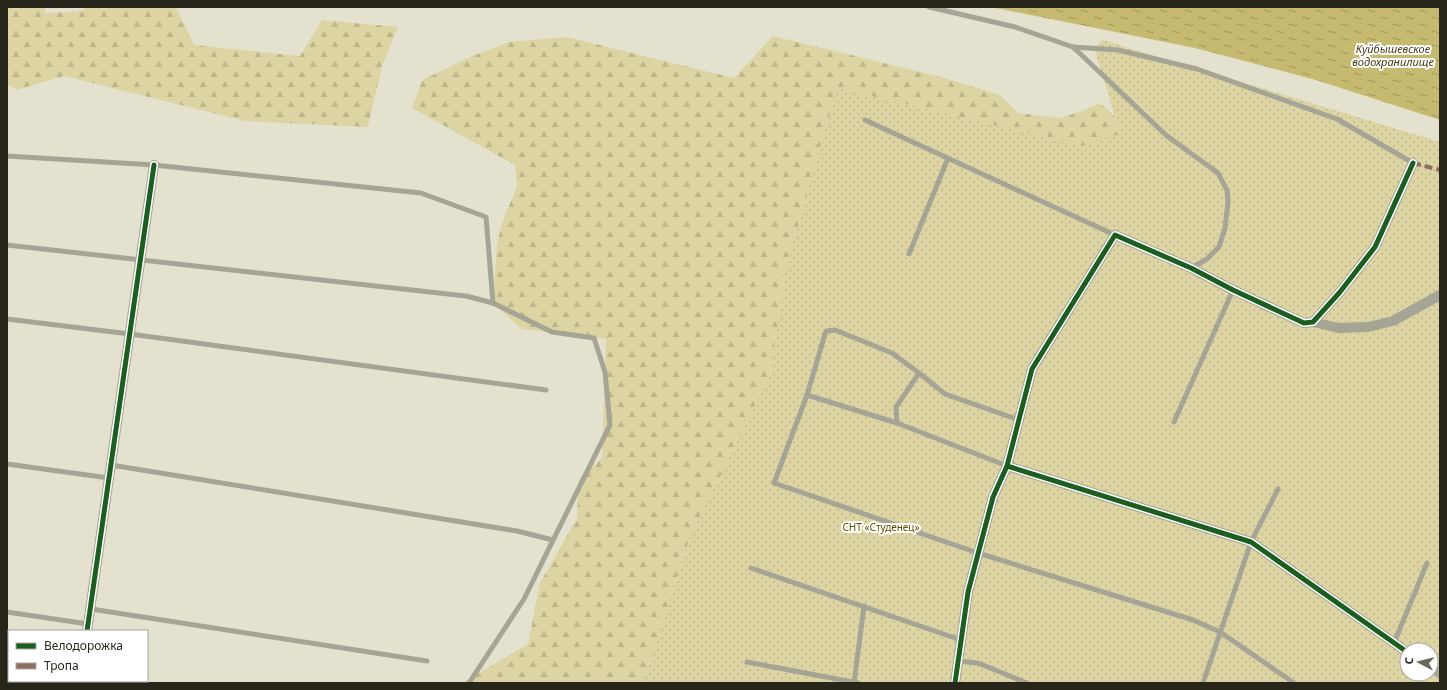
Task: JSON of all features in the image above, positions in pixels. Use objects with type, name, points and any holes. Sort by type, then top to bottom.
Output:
[{"type":"street","points":[[1313,322],[1340,292],[1375,247],[1413,163]]},
{"type":"street","points":[[88,628],[154,165]]},
{"type":"street","points":[[955,683],[968,592],[993,497],[1007,466],[1032,369],[1115,235],[1191,268],[1233,290],[1304,323],[1313,322],[1338,328],[1368,327],[1393,321],[1440,295]]},
{"type":"street","points":[[1007,466],[1251,542],[1399,646]]},
{"type":"lane","points":[[930,7],[1014,28],[1073,47],[1118,50],[1197,69],[1337,119],[1413,163]]},
{"type":"lane","points":[[1073,47],[1167,136],[1218,173],[1227,190],[1228,202],[1225,228],[1219,247],[1207,259],[1191,268]]},
{"type":"lane","points":[[865,120],[1115,235]]},
{"type":"lane","points":[[7,156],[154,165],[421,193],[486,217],[494,303]]},
{"type":"lane","points":[[909,254],[948,158]]},
{"type":"lane","points":[[7,245],[466,296],[494,303],[552,332],[594,338],[605,372],[610,425],[524,599],[469,683]]},
{"type":"lane","points":[[1174,422],[1233,290]]},
{"type":"lane","points":[[7,319],[546,390]]},
{"type":"lane","points":[[1019,420],[945,394],[892,353],[835,330],[826,331],[807,395],[774,483],[978,553],[1193,620],[1220,632],[1294,683]]},
{"type":"lane","points":[[897,423],[896,407],[919,373]]},
{"type":"lane","points":[[807,395],[897,423],[1007,466]]},
{"type":"lane","points":[[7,464],[109,478]]},
{"type":"lane","points":[[111,465],[517,531],[553,540]]},
{"type":"lane","points":[[1203,683],[1251,542],[1278,489]]},
{"type":"lane","points":[[1394,643],[1427,563]]},
{"type":"lane","points":[[751,568],[961,640]]},
{"type":"lane","points":[[746,662],[855,683],[864,606]]},
{"type":"lane","points":[[91,609],[427,661]]},
{"type":"lane","points":[[7,612],[88,628]]},
{"type":"lane","points":[[958,661],[978,663],[1027,683]]},
{"type":"green space","points":[[7,7],[45,7],[45,13],[83,11],[85,7],[176,7],[194,45],[300,56],[322,20],[398,27],[382,66],[368,127],[245,121],[64,76],[17,90],[7,84]]},
{"type":"green space","points":[[773,36],[941,77],[1000,95],[1018,113],[1059,118],[1082,111],[1100,103],[1118,120],[1122,133],[1083,146],[837,88],[784,275],[771,372],[689,540],[643,683],[462,683],[528,644],[540,583],[577,518],[579,480],[602,458],[606,339],[522,329],[493,303],[497,244],[502,223],[517,187],[515,165],[412,108],[422,80],[470,57],[509,42],[567,37],[734,78]]},
{"type":"green space","name":"СНТ «Студенец»","points":[[1103,40],[1440,142],[1440,683],[643,683],[689,540],[771,372],[784,275],[837,88],[1083,146],[1122,130],[1115,116],[1094,48]]},
{"type":"water","name":"Куйбышевское водохранилище","points":[[991,7],[1440,7],[1440,120],[1316,80],[1195,48]]},
{"type":"marked path","points":[[1413,163],[1440,170]]},
{"type":"cycle path","points":[[1007,466],[1032,369],[1115,235],[1191,268],[1233,290],[1304,323],[1313,322],[1340,292],[1375,247],[1413,163]]},
{"type":"cycle path","points":[[87,630],[154,165]]},
{"type":"cycle path","points":[[955,683],[968,592],[993,497],[1007,466],[1251,542],[1399,646]]}]
